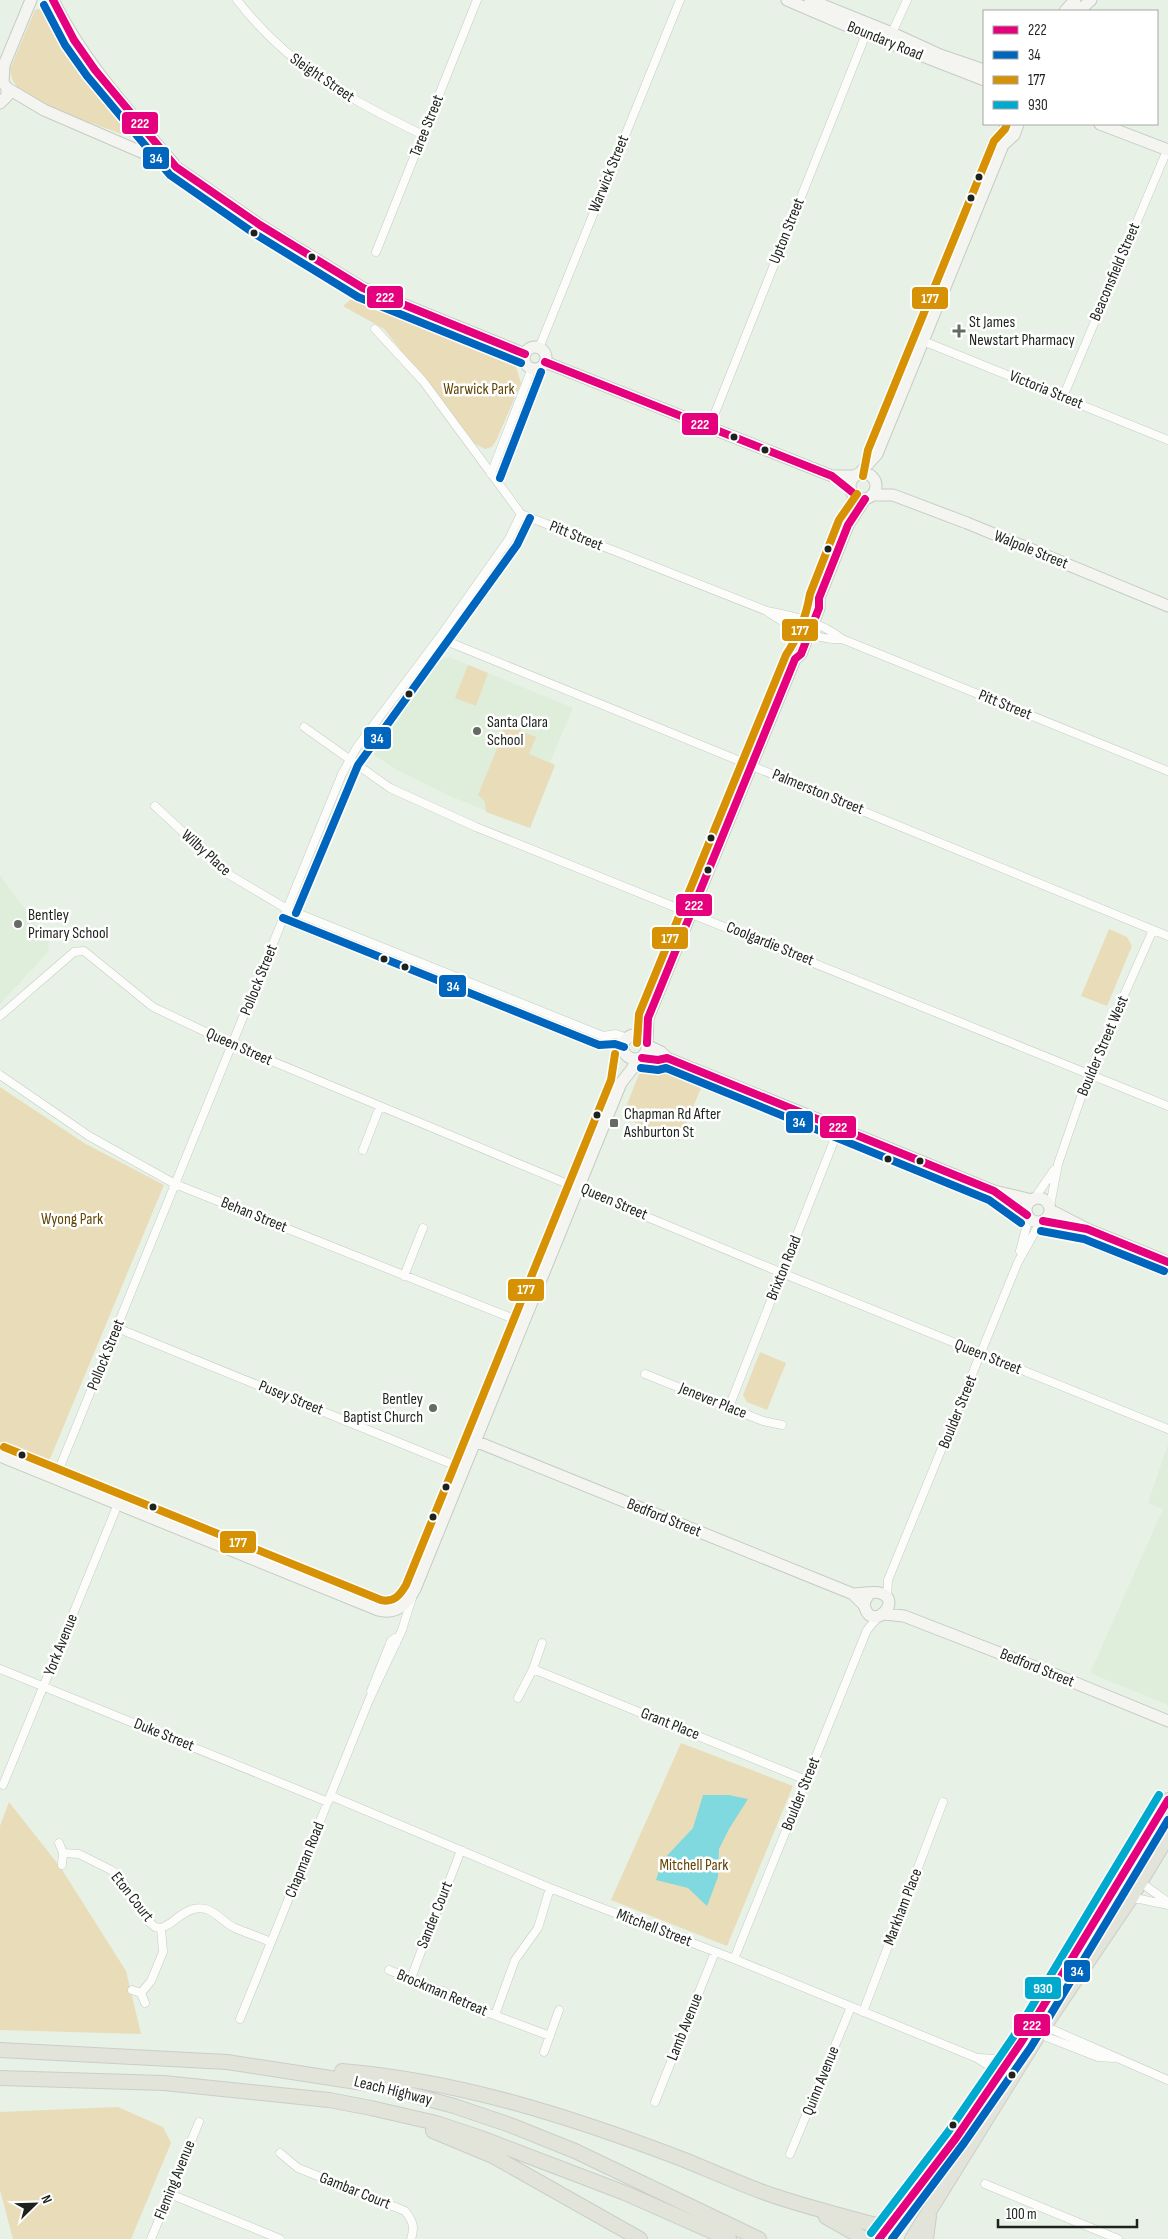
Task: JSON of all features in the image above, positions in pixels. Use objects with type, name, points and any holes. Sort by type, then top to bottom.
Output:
[{"type":"highway","points":[[879,2239],[954,2142],[1001,2074],[1056,1988],[1168,1800]]},
{"type":"highway","points":[[912,2239],[1042,2030],[1130,1899],[1168,1836]]},
{"type":"highway","name":"Leach Highway","points":[[0,2050],[227,2062],[368,2084],[454,2106],[510,2124],[575,2150],[759,2239]]},
{"type":"highway","points":[[227,2062],[393,2075],[473,2092],[597,2128],[762,2192],[805,2206],[872,2224],[881,2225],[892,2222]]},
{"type":"highway","name":"Leach Highway","points":[[2,2079],[164,2083],[329,2100],[372,2108],[436,2123],[481,2138],[625,2193],[729,2239]]},
{"type":"highway","points":[[372,2108],[493,2156],[640,2239]]},
{"type":"highway","points":[[805,2206],[865,2239]]},
{"type":"highway","points":[[926,2239],[930,2212]]},
{"type":"street","points":[[1,103],[7,96],[3,83],[2,68],[31,0]]},
{"type":"street","points":[[53,0],[67,28],[95,70],[176,167]]},
{"type":"street","name":"Sleight Street","points":[[237,0],[254,22],[283,51],[313,75],[370,109],[423,135]]},
{"type":"street","name":"Taree Street","points":[[376,252],[476,0]]},
{"type":"street","name":"Warwick Street","points":[[538,348],[680,0]]},
{"type":"street","name":"Boundary Road","points":[[787,0],[866,34],[890,37],[983,70]]},
{"type":"street","name":"Boundary Road","points":[[810,0],[983,80]]},
{"type":"street","points":[[890,37],[908,0]]},
{"type":"street","points":[[1066,10],[1075,0]]},
{"type":"street","points":[[1080,10],[1091,0]]},
{"type":"street","name":"Upton Street","points":[[709,428],[866,34]]},
{"type":"street","points":[[3,83],[26,101],[64,120],[144,151],[176,167],[260,225],[358,285],[525,354]]},
{"type":"street","points":[[1,103],[26,101]]},
{"type":"street","points":[[545,362],[832,476],[853,493],[869,497],[876,488],[874,480],[877,454],[1003,145],[1006,125]]},
{"type":"street","points":[[1003,145],[1014,135],[1018,125]]},
{"type":"street","points":[[1103,125],[1168,149]]},
{"type":"street","name":"Beaconsfield Street","points":[[1063,397],[1168,149]]},
{"type":"street","points":[[376,329],[423,382],[521,514]]},
{"type":"street","name":"Victoria Street","points":[[923,341],[1168,440]]},
{"type":"street","points":[[531,348],[538,348],[545,354],[545,362],[541,367],[532,368],[525,363],[525,354],[531,348]]},
{"type":"street","points":[[491,474],[532,368]]},
{"type":"street","points":[[853,493],[851,483],[877,454]]},
{"type":"street","points":[[832,476],[867,474],[874,480]]},
{"type":"street","name":"Walpole Street","points":[[874,480],[893,495],[967,523],[1168,606]]},
{"type":"street","name":"Chapman Road","points":[[621,1083],[639,1059],[646,1053],[648,1018],[795,659],[794,654],[808,627],[812,605],[820,598],[848,525],[853,493]]},
{"type":"street","name":"Walpole Street","points":[[869,497],[893,495]]},
{"type":"street","name":"Chapman Road","points":[[848,525],[869,497]]},
{"type":"street","name":"Pitt Street","points":[[521,514],[767,611],[781,620],[835,633],[842,639],[1168,771]]},
{"type":"street","name":"Pollock Street","points":[[55,1479],[233,1045],[328,807],[349,760],[440,638],[509,538],[521,514]]},
{"type":"street","name":"Palmerston Street","points":[[440,638],[1168,936]]},
{"type":"street","name":"Coolgardie Street","points":[[304,727],[390,788],[476,827],[691,912],[1168,1106]]},
{"type":"street","name":"Wilby Place","points":[[155,806],[228,874],[287,909],[603,1036]]},
{"type":"street","name":"Boulder Street West","points":[[1050,1208],[1058,1164],[1089,1074],[1153,930]]},
{"type":"street","name":"Queen Street","points":[[0,1016],[74,952],[84,951],[153,1007],[233,1045],[579,1187],[782,1273],[1168,1429]]},
{"type":"street","name":"Chapman Road","points":[[240,2019],[369,1700],[396,1643],[415,1589],[621,1083],[628,1044],[641,1024],[648,1018]]},
{"type":"street","points":[[603,1036],[616,1034],[628,1044],[639,1059],[658,1060],[667,1058]]},
{"type":"street","points":[[603,1036],[612,1044],[628,1044],[642,1037],[647,1045],[661,1052],[667,1058],[994,1191],[1033,1199],[1043,1199],[1050,1208],[1088,1229],[1168,1262]]},
{"type":"street","name":"Behan Street","points":[[0,1075],[89,1136],[175,1184],[524,1323]]},
{"type":"street","points":[[363,1150],[380,1106]]},
{"type":"street","name":"Brixton Road","points":[[729,1408],[839,1128]]},
{"type":"street","name":"Boulder Street West","points":[[1033,1199],[1058,1164]]},
{"type":"street","points":[[994,1191],[1036,1222],[1042,1221],[1088,1229]]},
{"type":"street","points":[[1018,1262],[1028,1216],[1026,1208],[1033,1199]]},
{"type":"street","points":[[981,1354],[1018,1262],[1042,1221],[1048,1216],[1050,1208]]},
{"type":"street","points":[[404,1276],[423,1228]]},
{"type":"street","name":"Pusey Street","points":[[117,1328],[464,1468]]},
{"type":"street","name":"Boulder Street","points":[[888,1600],[888,1580],[981,1354]]},
{"type":"street","name":"Jenever Place","points":[[645,1374],[763,1421],[782,1425]]},
{"type":"street","name":"Bedford Street","points":[[475,1441],[853,1594],[872,1593]]},
{"type":"street","points":[[0,1456],[118,1504]]},
{"type":"street","name":"Chapman Road","points":[[118,1504],[378,1610],[391,1612],[404,1606],[415,1589]]},
{"type":"street","name":"York Avenue","points":[[3,1785],[118,1504]]},
{"type":"street","name":"Boulder Street","points":[[872,1593],[888,1580]]},
{"type":"street","points":[[872,1593],[888,1600],[888,1609],[881,1616],[871,1616],[865,1608],[865,1599],[872,1593]]},
{"type":"street","name":"Bedford Street","points":[[853,1594],[865,1608]]},
{"type":"street","name":"Bedford Street","points":[[888,1600],[904,1616]]},
{"type":"street","name":"Boulder Street","points":[[865,1608],[867,1630]]},
{"type":"street","name":"Boulder Street","points":[[734,1959],[867,1630],[881,1616]]},
{"type":"street","name":"Bedford Street","points":[[881,1616],[904,1616],[1168,1721]]},
{"type":"street","points":[[518,1698],[533,1669],[542,1642]]},
{"type":"street","name":"Duke Street","points":[[0,1669],[330,1799]]},
{"type":"street","name":"Grant Place","points":[[533,1669],[806,1780]]},
{"type":"street","name":"Mitchell Street","points":[[330,1799],[461,1850],[550,1888],[734,1959],[977,2058],[1001,2074]]},
{"type":"street","name":"Markham Place","points":[[863,2012],[943,1802]]},
{"type":"street","points":[[59,1843],[63,1853],[62,1865]]},
{"type":"street","name":"Sander Court","points":[[410,1979],[426,1933],[438,1911],[461,1850]]},
{"type":"street","name":"Eton Court","points":[[63,1853],[79,1854],[119,1876],[148,1921],[161,1928],[163,1952],[151,1981],[141,1993]]},
{"type":"street","points":[[1140,1882],[1168,1903]]},
{"type":"street","name":"Brockman Retreat","points":[[495,2015],[515,1960],[538,1928],[550,1888]]},
{"type":"street","points":[[1130,1899],[1168,1903]]},
{"type":"street","points":[[161,1928],[170,1925],[181,1914],[197,1908],[212,1911],[232,1927],[271,1942]]},
{"type":"street","name":"Lamb Avenue","points":[[655,2102],[715,1952]]},
{"type":"street","name":"Brockman Retreat","points":[[389,1970],[444,1991],[454,2000],[550,2036]]},
{"type":"street","points":[[132,1990],[141,1993],[145,2002]]},
{"type":"street","name":"Quinn Avenue","points":[[790,2154],[851,2007]]},
{"type":"street","points":[[544,2052],[559,2010]]},
{"type":"street","points":[[1042,2030],[1101,2049],[1113,2058],[1168,2080]]},
{"type":"street","name":"Mitchell Street","points":[[977,2058],[1010,2060]]},
{"type":"street","name":"Fleming Avenue","points":[[151,2239],[199,2122]]},
{"type":"street","name":"Gambar Court","points":[[280,2153],[298,2168],[405,2211],[412,2220],[414,2230],[411,2239]]},
{"type":"street","points":[[986,2184],[1118,2239]]},
{"type":"street","points":[[170,2194],[280,2239]]},
{"type":"shaded area","name":"Santa Clara School","points":[[449,657],[573,708],[550,762],[555,765],[530,828],[452,797],[399,771],[374,755],[438,661]]},
{"type":"shaded area","name":"Bentley Primary School","points":[[0,875],[49,942],[48,952],[0,1004]]},
{"type":"shaded area","points":[[1168,1444],[1168,1705],[1090,1673],[1163,1509],[1148,1503]]},
{"type":"green space","points":[[42,8],[52,14],[66,45],[95,90],[138,134],[136,139],[56,110],[40,103],[19,89],[11,75],[10,69],[35,10]]},
{"type":"green space","name":"Warwick Park","points":[[355,296],[366,296],[381,302],[506,360],[516,367],[521,383],[492,447],[485,449],[475,444],[384,329],[343,306]]},
{"type":"green space","points":[[468,665],[488,673],[476,706],[455,698]]},
{"type":"green space","points":[[505,724],[536,737],[529,754],[555,765],[530,828],[486,812],[485,802],[478,795],[501,739],[499,738]]},
{"type":"green space","points":[[1109,929],[1127,937],[1132,946],[1107,1006],[1081,996]]},
{"type":"green space","points":[[654,1068],[701,1088],[679,1141],[622,1117],[639,1074]]},
{"type":"green space","name":"Wyong Park","points":[[0,1087],[84,1143],[164,1185],[47,1466],[0,1446]]},
{"type":"green space","points":[[760,1352],[786,1363],[767,1410],[747,1402],[743,1395]]},
{"type":"green space","name":"Mitchell Park","points":[[681,1743],[793,1786],[727,1946],[611,1900]]},
{"type":"green space","points":[[9,1802],[61,1868],[126,1971],[141,2034],[0,2030],[0,1826]]},
{"type":"green space","points":[[118,2107],[163,2127],[171,2143],[131,2239],[13,2239],[0,2190],[0,2112]]},
{"type":"water","points":[[703,1795],[729,1795],[748,1799],[719,1849],[718,1877],[707,1906],[688,1888],[656,1880],[662,1861],[693,1828]]},
{"type":"transit line","name":"222","points":[[53,0],[74,40],[95,70],[176,167],[260,225],[363,288],[525,354]]},
{"type":"transit line","name":"34","points":[[44,5],[65,45],[87,76],[170,175],[255,234],[358,297],[521,363]]},
{"type":"transit line","name":"177","points":[[863,476],[868,450],[994,141],[1007,125]]},
{"type":"transit line","name":"222","points":[[545,362],[832,476],[852,492]]},
{"type":"transit line","name":"34","points":[[500,478],[541,372]]},
{"type":"transit line","name":"177","points":[[637,1043],[639,1014],[786,655],[795,641],[810,594],[839,520],[857,494]]},
{"type":"transit line","name":"222","points":[[647,1043],[648,1018],[795,659],[801,654],[819,608],[819,598],[848,525],[865,499]]},
{"type":"transit line","name":"34","points":[[296,913],[358,765],[517,545],[530,518]]},
{"type":"transit line","name":"34","points":[[283,918],[599,1045],[615,1044],[624,1047]]},
{"type":"transit line","name":"177","points":[[4,1447],[381,1600],[393,1599],[406,1585],[611,1080],[615,1054]]},
{"type":"transit line","name":"222","points":[[642,1058],[658,1060],[667,1058],[994,1191],[1027,1215]]},
{"type":"transit line","name":"34","points":[[641,1068],[658,1070],[666,1068],[989,1200],[1021,1223]]},
{"type":"transit line","name":"222","points":[[1043,1221],[1087,1229],[1168,1262]]},
{"type":"transit line","name":"34","points":[[1041,1231],[1084,1239],[1164,1271]]},
{"type":"transit line","name":"930","points":[[871,2233],[948,2132],[1014,2036],[1159,1795]]},
{"type":"transit line","name":"222","points":[[879,2239],[956,2138],[1022,2041],[1168,1800]]},
{"type":"transit line","name":"34","points":[[892,2239],[964,2143],[1031,2047],[1168,1820]]},
{"type":"place","name":"St James Newstart Pharmacy","points":[[959,331]]},
{"type":"place","name":"Santa Clara School","points":[[477,731]]},
{"type":"place","name":"Bentley Primary School","points":[[18,924]]},
{"type":"place","name":"Chapman Rd After Ashburton St","points":[[614,1123]]},
{"type":"place","name":"Bentley Baptist Church","points":[[433,1408]]}]
